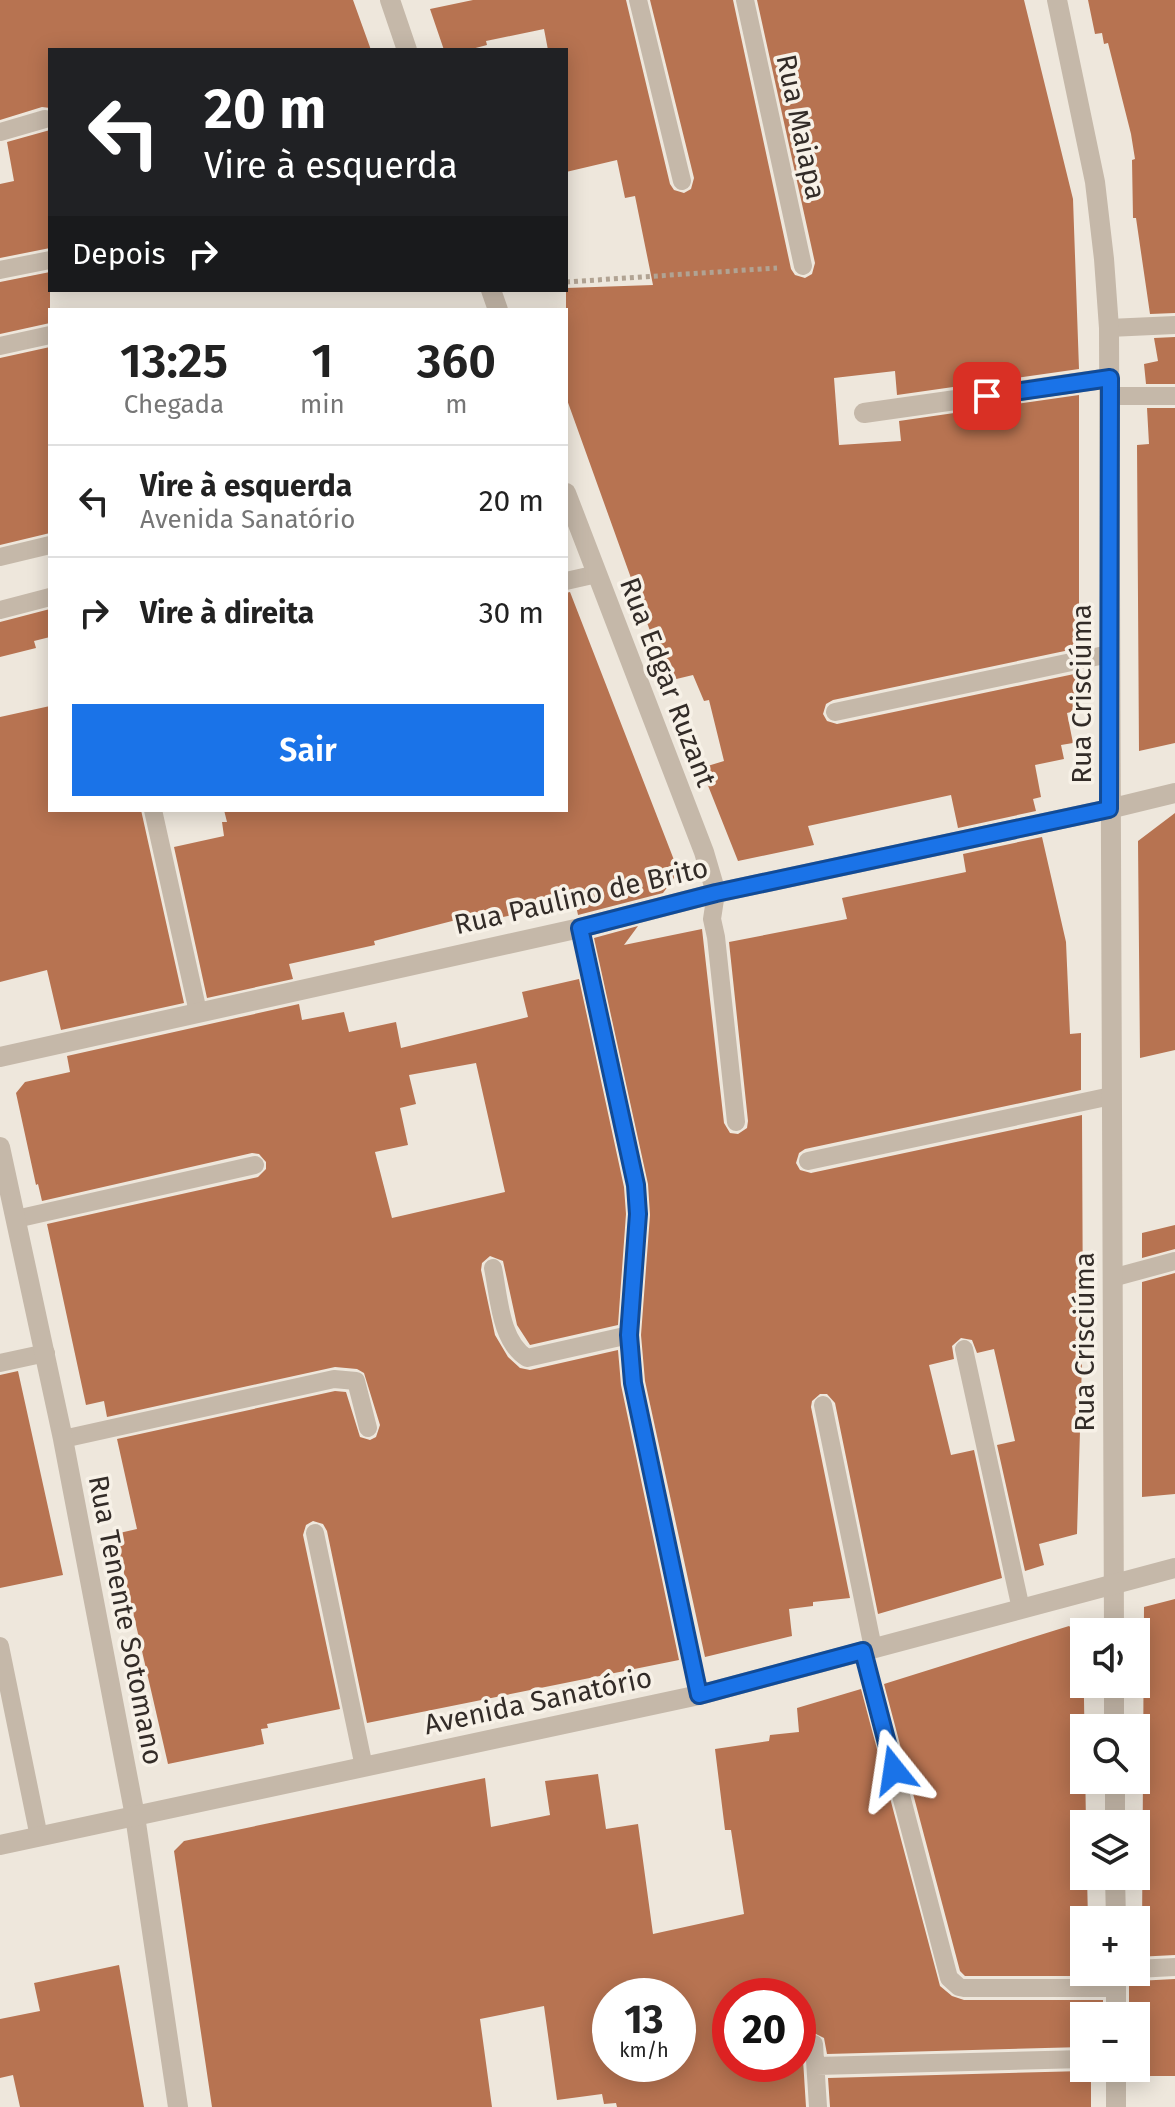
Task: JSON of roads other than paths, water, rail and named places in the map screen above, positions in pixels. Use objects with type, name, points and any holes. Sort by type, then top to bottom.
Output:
[{"type":"street","points":[[390,0],[406,48]]},
{"type":"street","name":"Rua Crisciúma","points":[[1057,0],[1095,182],[1109,328],[1114,1618]]},
{"type":"street","points":[[864,413],[1110,387]]},
{"type":"street","name":"Rua Edgar Ruzant","points":[[568,498],[704,852],[716,893]]},
{"type":"street","name":"Rua Paulino de Brito","points":[[0,1057],[580,928],[716,893],[1175,793]]},
{"type":"street","name":"Rua Tenente Sotomano","points":[[0,1147],[46,1353],[135,1816],[178,2107]]},
{"type":"street","name":"Avenida Sanatório","points":[[0,1845],[699,1695],[1175,1568]]},
{"type":"street","points":[[1116,2082],[1116,2107]]},
{"type":"lane","points":[[638,0],[682,181]]},
{"type":"lane","name":"Rua Maiapa","points":[[745,0],[803,266]]},
{"type":"lane","points":[[0,132],[45,119]]},
{"type":"lane","points":[[0,270],[48,260]]},
{"type":"lane","points":[[1109,328],[1175,325]]},
{"type":"lane","points":[[0,346],[48,335]]},
{"type":"lane","points":[[1110,387],[1175,396]]},
{"type":"lane","points":[[0,557],[48,545]]},
{"type":"lane","points":[[568,581],[597,574]]},
{"type":"lane","points":[[0,610],[48,598]]},
{"type":"lane","points":[[835,712],[1109,654]]},
{"type":"lane","points":[[153,812],[198,1012]]},
{"type":"lane","points":[[716,893],[712,919],[736,1122]]},
{"type":"lane","points":[[580,928],[636,1185],[638,1214],[629,1335],[633,1383],[699,1695]]},
{"type":"lane","points":[[808,1161],[1111,1096]]},
{"type":"lane","points":[[16,1219],[255,1165]]},
{"type":"lane","points":[[1112,1278],[1175,1261]]},
{"type":"lane","points":[[493,1268],[509,1339],[518,1352],[527,1358],[629,1335]]},
{"type":"lane","points":[[964,1349],[1021,1609]]},
{"type":"lane","points":[[0,1363],[46,1353]]},
{"type":"lane","points":[[63,1439],[334,1379],[356,1381],[368,1428]]},
{"type":"lane","points":[[823,1405],[868,1650],[949,1978],[964,1988],[1070,1982]]},
{"type":"lane","points":[[315,1533],[364,1767]]},
{"type":"lane","points":[[0,1646],[39,1837]]},
{"type":"lane","points":[[1150,1968],[1175,1967]]},
{"type":"lane","points":[[818,2107],[816,2066],[1070,2059]]}]
